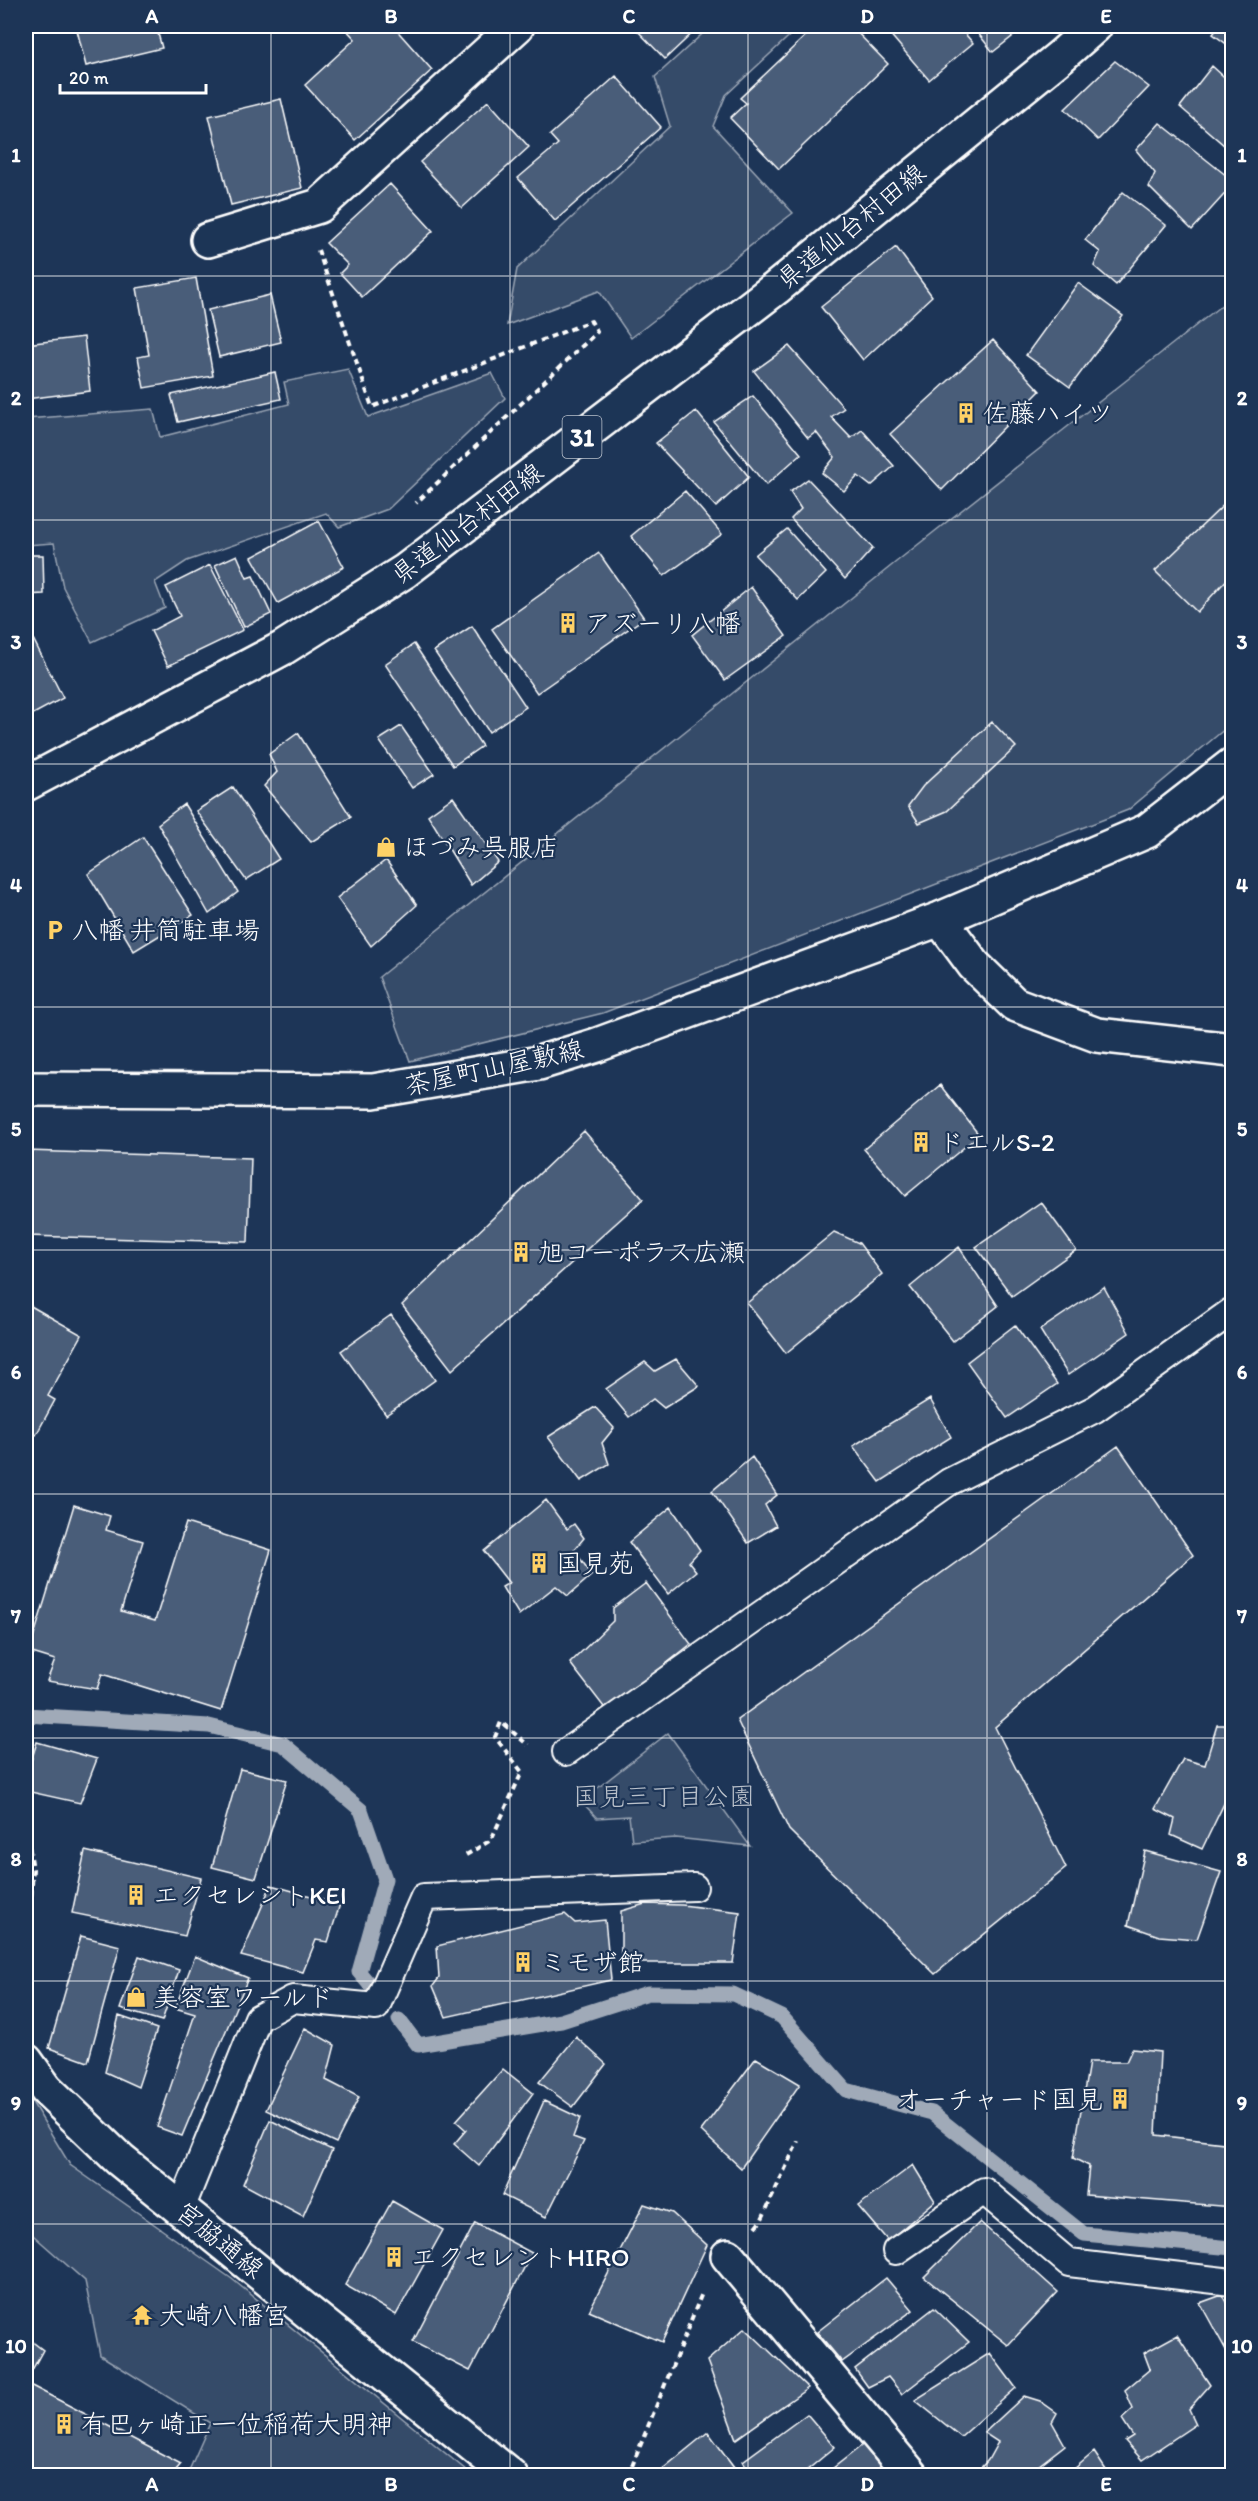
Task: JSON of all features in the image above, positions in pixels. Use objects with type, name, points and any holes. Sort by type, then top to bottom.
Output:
[{"type":"street","points":[[208,240],[319,206],[517,26]]},
{"type":"street","name":"県道仙台村田線","points":[[26,784],[284,648],[405,571],[785,280],[1095,26]]},
{"type":"street","name":"茶屋町山屋敷線","points":[[26,1089],[373,1091],[539,1063],[597,1045],[940,919],[1147,831],[1233,765]]},
{"type":"street","points":[[940,919],[974,965],[1014,1004],[1097,1035],[1233,1050]]},
{"type":"street","name":"宮脇通線","points":[[26,2061],[46,2089],[112,2152],[511,2475]]},
{"type":"street","points":[[728,2256],[912,2475]]},
{"type":"lane","points":[[566,1752],[949,1482],[1095,1409],[1233,1311]]},
{"type":"lane","points":[[181,2209],[258,2018],[293,1999],[376,2007],[424,1898],[694,1887]]},
{"type":"lane","points":[[896,2252],[984,2191],[1069,2263],[1233,2282]]},
{"type":"path","points":[[319,206],[312,231],[372,407],[591,321],[597,332],[416,503]]},
{"type":"path","points":[[424,1898],[447,1867],[491,1840],[522,1772],[495,1737],[501,1722],[544,1760],[566,1752]]},
{"type":"path","points":[[26,1827],[33,1869],[26,1978]]},
{"type":"path","points":[[628,2475],[702,2293],[728,2256],[761,2221],[798,2141]]},
{"type":"green space","points":[[711,26],[800,26],[726,95],[713,126],[793,213],[631,338],[599,291],[507,325],[517,269],[670,126],[655,77]]},
{"type":"green space","points":[[1232,297],[1232,723],[1128,810],[603,1013],[410,1061],[379,977],[901,558]]},
{"type":"green space","points":[[348,369],[368,417],[492,373],[505,398],[388,509],[339,527],[326,513],[187,561],[155,582],[165,608],[92,642],[63,587],[54,543],[26,545],[26,419],[153,409],[160,437],[289,404],[284,382]]},
{"type":"green space","name":"国見三丁目公園","points":[[668,1733],[750,1846],[676,1838],[632,1841],[629,1816],[597,1818],[581,1801]]},
{"type":"green space","name":"大崎八幡宮","points":[[26,2092],[70,2165],[232,2279],[472,2475],[187,2475],[210,2423],[100,2355],[85,2281],[26,2229]]},
{"type":"building","points":[[76,26],[156,26],[162,48],[86,66]]},
{"type":"building","points":[[187,26],[214,26],[190,34]]},
{"type":"building","points":[[343,26],[393,26],[432,70],[355,140],[305,85],[355,39]]},
{"type":"building","points":[[633,26],[700,26],[665,59]]},
{"type":"building","points":[[816,26],[851,26],[888,64],[779,169],[730,118],[746,103],[740,98]]},
{"type":"building","points":[[883,26],[958,26],[973,43],[929,80]]},
{"type":"building","points":[[972,26],[1026,26],[993,52]]},
{"type":"building","points":[[1219,26],[1232,26],[1232,48],[1213,34]]},
{"type":"building","points":[[1115,61],[1149,87],[1098,140],[1065,109]]},
{"type":"building","points":[[1212,66],[1232,84],[1232,152],[1180,107]]},
{"type":"building","points":[[616,76],[661,127],[555,221],[518,178],[558,144],[550,135]]},
{"type":"building","points":[[281,99],[302,188],[231,205],[209,116]]},
{"type":"building","points":[[488,101],[529,147],[462,208],[420,162]]},
{"type":"building","points":[[1160,123],[1232,180],[1232,186],[1192,230],[1149,187],[1155,173],[1136,150]]},
{"type":"building","points":[[390,184],[433,231],[362,297],[340,273],[348,265],[326,243]]},
{"type":"building","points":[[1123,192],[1166,225],[1116,285],[1094,266],[1100,252],[1085,240]]},
{"type":"building","points":[[896,247],[932,296],[863,360],[821,307]]},
{"type":"building","points":[[196,278],[213,376],[144,388],[138,357],[149,355],[137,288]]},
{"type":"building","points":[[1078,283],[1123,316],[1070,387],[1026,355]]},
{"type":"building","points":[[270,295],[281,342],[219,357],[208,310]]},
{"type":"building","points":[[84,337],[90,391],[26,399],[26,344]]},
{"type":"building","name":"佐藤ハイツ","points":[[993,340],[1040,391],[942,490],[890,434]]},
{"type":"building","points":[[789,346],[844,408],[831,417],[851,438],[862,430],[894,466],[871,486],[858,476],[844,491],[822,473],[835,457],[816,432],[808,438],[754,371]]},
{"type":"building","points":[[275,372],[281,399],[178,422],[171,395]]},
{"type":"building","points":[[753,396],[801,454],[766,485],[714,422]]},
{"type":"building","points":[[696,411],[749,477],[716,507],[656,443]]},
{"type":"building","points":[[808,479],[873,548],[845,579],[791,519],[801,509],[790,492]]},
{"type":"building","points":[[685,491],[722,534],[664,576],[631,536]]},
{"type":"building","points":[[1232,497],[1232,574],[1197,612],[1155,571]]},
{"type":"building","points":[[319,521],[344,567],[278,603],[252,557]]},
{"type":"building","points":[[787,529],[826,573],[798,600],[755,555]]},
{"type":"building","name":"アズーリ八幡","points":[[599,553],[644,618],[537,693],[492,629]]},
{"type":"building","points":[[26,555],[43,555],[44,594],[26,595]]},
{"type":"building","points":[[237,555],[247,578],[253,576],[271,614],[244,627],[215,565]]},
{"type":"building","points":[[210,565],[243,630],[168,666],[151,631],[180,616],[166,587]]},
{"type":"building","points":[[751,587],[786,636],[725,680],[692,635]]},
{"type":"building","points":[[26,625],[63,698],[26,718]]},
{"type":"building","points":[[472,626],[526,707],[489,732],[434,651]]},
{"type":"building","points":[[414,644],[482,746],[453,766],[385,664]]},
{"type":"building","points":[[992,722],[1016,747],[947,811],[919,823],[908,806],[923,786]]},
{"type":"building","points":[[401,726],[434,774],[412,788],[379,740]]},
{"type":"building","points":[[298,733],[351,817],[311,842],[264,786],[277,772],[269,754]]},
{"type":"building","points":[[233,787],[279,859],[246,880],[196,811]]},
{"type":"building","points":[[453,797],[498,862],[471,885],[428,815]]},
{"type":"building","points":[[184,804],[238,892],[209,914],[158,824]]},
{"type":"building","points":[[143,837],[193,915],[134,951],[88,874]]},
{"type":"building","points":[[386,860],[417,905],[371,946],[337,898]]},
{"type":"building","name":"ドエルS-2","points":[[940,1085],[979,1135],[905,1196],[864,1149]]},
{"type":"building","name":"旭コーポラス広瀬","points":[[584,1131],[643,1199],[452,1370],[402,1305]]},
{"type":"building","points":[[26,1151],[251,1158],[248,1242],[26,1236]]},
{"type":"building","points":[[1041,1202],[1076,1250],[1012,1296],[976,1247]]},
{"type":"building","points":[[834,1232],[859,1243],[882,1274],[786,1353],[747,1303]]},
{"type":"building","points":[[959,1247],[998,1306],[953,1341],[910,1287]]},
{"type":"building","points":[[1104,1287],[1129,1333],[1068,1375],[1040,1330]]},
{"type":"building","points":[[29,1305],[82,1335],[48,1396],[55,1400],[36,1435],[26,1429],[26,1311]]},
{"type":"building","points":[[391,1315],[435,1380],[386,1415],[341,1351]]},
{"type":"building","points":[[1015,1325],[1057,1384],[1007,1418],[967,1362]]},
{"type":"building","points":[[676,1359],[699,1386],[664,1408],[653,1399],[629,1417],[606,1389],[645,1362],[655,1371]]},
{"type":"building","points":[[930,1399],[951,1437],[880,1482],[853,1446]]},
{"type":"building","points":[[595,1407],[614,1428],[602,1443],[609,1464],[581,1481],[548,1437]]},
{"type":"building","points":[[1118,1446],[1193,1555],[995,1727],[1066,1868],[935,1974],[789,1830],[737,1720]]},
{"type":"building","points":[[752,1457],[777,1495],[765,1505],[776,1526],[748,1543],[712,1491]]},
{"type":"building","name":"国見苑","points":[[546,1500],[567,1529],[574,1524],[584,1538],[574,1550],[592,1575],[568,1596],[556,1586],[519,1615],[502,1587],[509,1583],[484,1551]]},
{"type":"building","points":[[74,1505],[110,1516],[106,1530],[143,1541],[121,1611],[155,1621],[186,1523],[271,1550],[221,1711],[102,1674],[97,1689],[47,1681],[55,1660],[29,1652]]},
{"type":"building","points":[[671,1507],[700,1550],[689,1562],[696,1571],[668,1594],[629,1542]]},
{"type":"building","points":[[646,1583],[691,1644],[607,1711],[570,1663],[613,1621],[613,1608]]},
{"type":"building","points":[[1232,1717],[1232,1787],[1202,1849],[1171,1835],[1175,1819],[1155,1809],[1183,1759],[1205,1765],[1217,1725],[1227,1725]]},
{"type":"building","points":[[37,1742],[97,1759],[80,1803],[26,1791],[26,1777]]},
{"type":"building","points":[[240,1769],[287,1780],[256,1878],[212,1867]]},
{"type":"building","name":"エクセレントKEI","points":[[85,1851],[201,1878],[185,1936],[72,1913]]},
{"type":"building","points":[[1145,1851],[1221,1872],[1197,1939],[1159,1936],[1128,1925]]},
{"type":"building","points":[[271,1885],[340,1904],[328,1942],[316,1940],[303,1972],[241,1956]]},
{"type":"building","points":[[645,1904],[682,1905],[740,1912],[733,1963],[621,1963],[621,1911]]},
{"type":"building","name":"ミモザ館","points":[[565,1914],[575,1923],[605,1920],[611,1980],[446,2017],[433,1986],[439,1978],[437,1946]]},
{"type":"building","points":[[81,1936],[120,1946],[88,2062],[49,2048]]},
{"type":"building","points":[[139,1956],[179,1970],[162,2021],[120,2009]]},
{"type":"building","points":[[195,1956],[248,1978],[182,2136],[157,2127],[195,2014],[175,2008]]},
{"type":"building","points":[[119,2016],[157,2029],[138,2087],[105,2072]]},
{"type":"building","points":[[305,2028],[335,2045],[326,2080],[359,2097],[336,2143],[266,2110]]},
{"type":"building","points":[[576,2037],[606,2064],[573,2107],[539,2082]]},
{"type":"building","name":"オーチャード国見","points":[[1132,2049],[1160,2052],[1156,2135],[1232,2144],[1232,2207],[1086,2195],[1089,2166],[1073,2158],[1089,2062],[1126,2062]]},
{"type":"building","points":[[756,2058],[800,2084],[741,2168],[701,2131]]},
{"type":"building","points":[[503,2069],[533,2093],[479,2166],[454,2144],[466,2130],[456,2121]]},
{"type":"building","points":[[544,2101],[580,2118],[573,2137],[584,2141],[546,2217],[502,2195]]},
{"type":"building","points":[[270,2120],[332,2150],[303,2216],[243,2184]]},
{"type":"building","points":[[913,2165],[935,2201],[888,2241],[858,2206]]},
{"type":"building","name":"エクセレントHIRO","points":[[392,2201],[443,2230],[396,2315],[345,2285]]},
{"type":"building","points":[[644,2204],[672,2213],[707,2245],[662,2342],[589,2311]]},
{"type":"building","points":[[980,2222],[1058,2292],[1008,2345],[924,2277]]},
{"type":"building","points":[[475,2223],[532,2253],[470,2371],[413,2342]]},
{"type":"building","points":[[886,2278],[913,2310],[842,2362],[817,2332]]},
{"type":"building","points":[[1222,2295],[1232,2313],[1232,2347],[1226,2350],[1200,2303]]},
{"type":"building","points":[[934,2308],[969,2342],[902,2394],[888,2377],[868,2387],[855,2369]]},
{"type":"building","points":[[745,2328],[808,2388],[736,2439],[707,2361]]},
{"type":"building","points":[[1177,2335],[1210,2385],[1189,2409],[1196,2424],[1142,2460],[1125,2441],[1133,2436],[1122,2419],[1133,2409],[1125,2390],[1150,2369],[1144,2353]]},
{"type":"building","name":"有巴ヶ崎正一位稲荷大明神","points":[[26,2337],[43,2350],[26,2381]]},
{"type":"building","points":[[990,2353],[1016,2388],[961,2437],[915,2400]]},
{"type":"building","name":"有巴ヶ崎正一位稲荷大明神","points":[[26,2383],[181,2464],[171,2476],[26,2476]]},
{"type":"building","points":[[1024,2396],[1040,2401],[1057,2413],[1052,2422],[1065,2445],[1025,2476],[973,2476],[988,2460],[998,2442],[984,2433]]},
{"type":"building","points":[[807,2414],[835,2447],[800,2476],[752,2476],[743,2461]]},
{"type":"building","points":[[708,2432],[737,2471],[731,2476],[654,2476]]},
{"type":"building","points":[[865,2443],[888,2476],[823,2476]]},
{"type":"building","points":[[1094,2452],[1110,2476],[1066,2476]]},
{"type":"waterway","points":[[26,1715],[209,1726],[283,1744],[361,1810],[385,1879],[359,1972],[370,1985]]},
{"type":"waterway","points":[[399,2020],[418,2045],[561,2021],[648,1993],[733,1994],[782,2017],[846,2090],[932,2113],[1084,2234],[1232,2248]]},
{"type":"place","name":"佐藤ハイツ","points":[[966,413]]},
{"type":"place","name":"アズーリ八幡","points":[[568,623]]},
{"type":"place","name":"ほづみ呉服店","points":[[386,847]]},
{"type":"place","name":"八幡 井筒駐車場","points":[[55,930]]},
{"type":"place","name":"ドエルS-2","points":[[921,1142]]},
{"type":"place","name":"旭コーポラス広瀬","points":[[521,1252]]},
{"type":"place","name":"国見苑","points":[[539,1563]]},
{"type":"place","name":"エクセレントKEI","points":[[136,1895]]},
{"type":"place","name":"ミモザ館","points":[[523,1962]]},
{"type":"place","name":"美容室ワールド","points":[[136,1997]]},
{"type":"place","name":"オーチャード国見","points":[[1120,2099]]},
{"type":"place","name":"エクセレントHIRO","points":[[394,2257]]},
{"type":"place","name":"大崎八幡宮","points":[[142,2315]]},
{"type":"place","name":"有巴ヶ崎正一位稲荷大明神","points":[[64,2424]]}]
